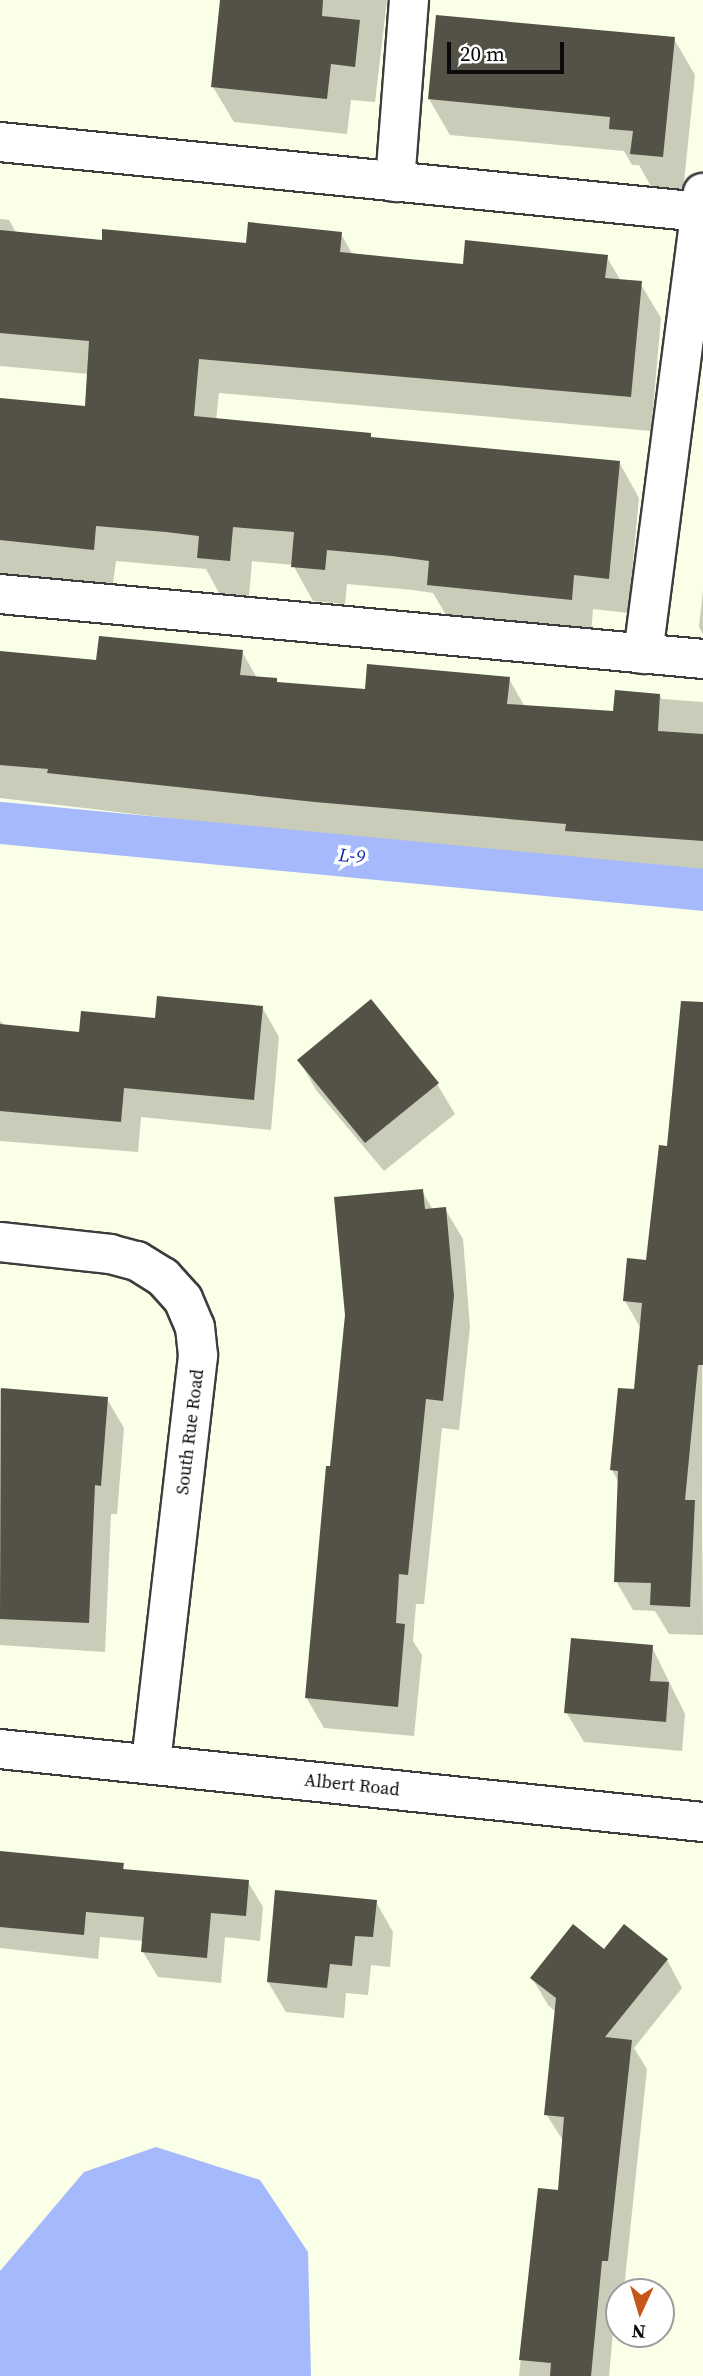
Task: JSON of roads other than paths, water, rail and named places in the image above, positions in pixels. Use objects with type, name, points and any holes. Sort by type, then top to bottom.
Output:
[{"type":"street","points":[[395,182],[409,0]]},
{"type":"street","points":[[0,142],[395,182],[702,203],[643,654]]},
{"type":"street","points":[[0,594],[703,659]]},
{"type":"street","name":"South Rue Road","points":[[0,1242],[110,1254],[137,1261],[163,1276],[183,1299],[195,1326],[198,1356],[151,1764]]},
{"type":"street","name":"Albert Road","points":[[0,1749],[703,1822]]},
{"type":"water","points":[[156,2147],[260,2180],[308,2252],[311,2376],[0,2376],[0,2271],[84,2172]]},
{"type":"waterway","name":"L-9","points":[[0,823],[703,890]]}]
